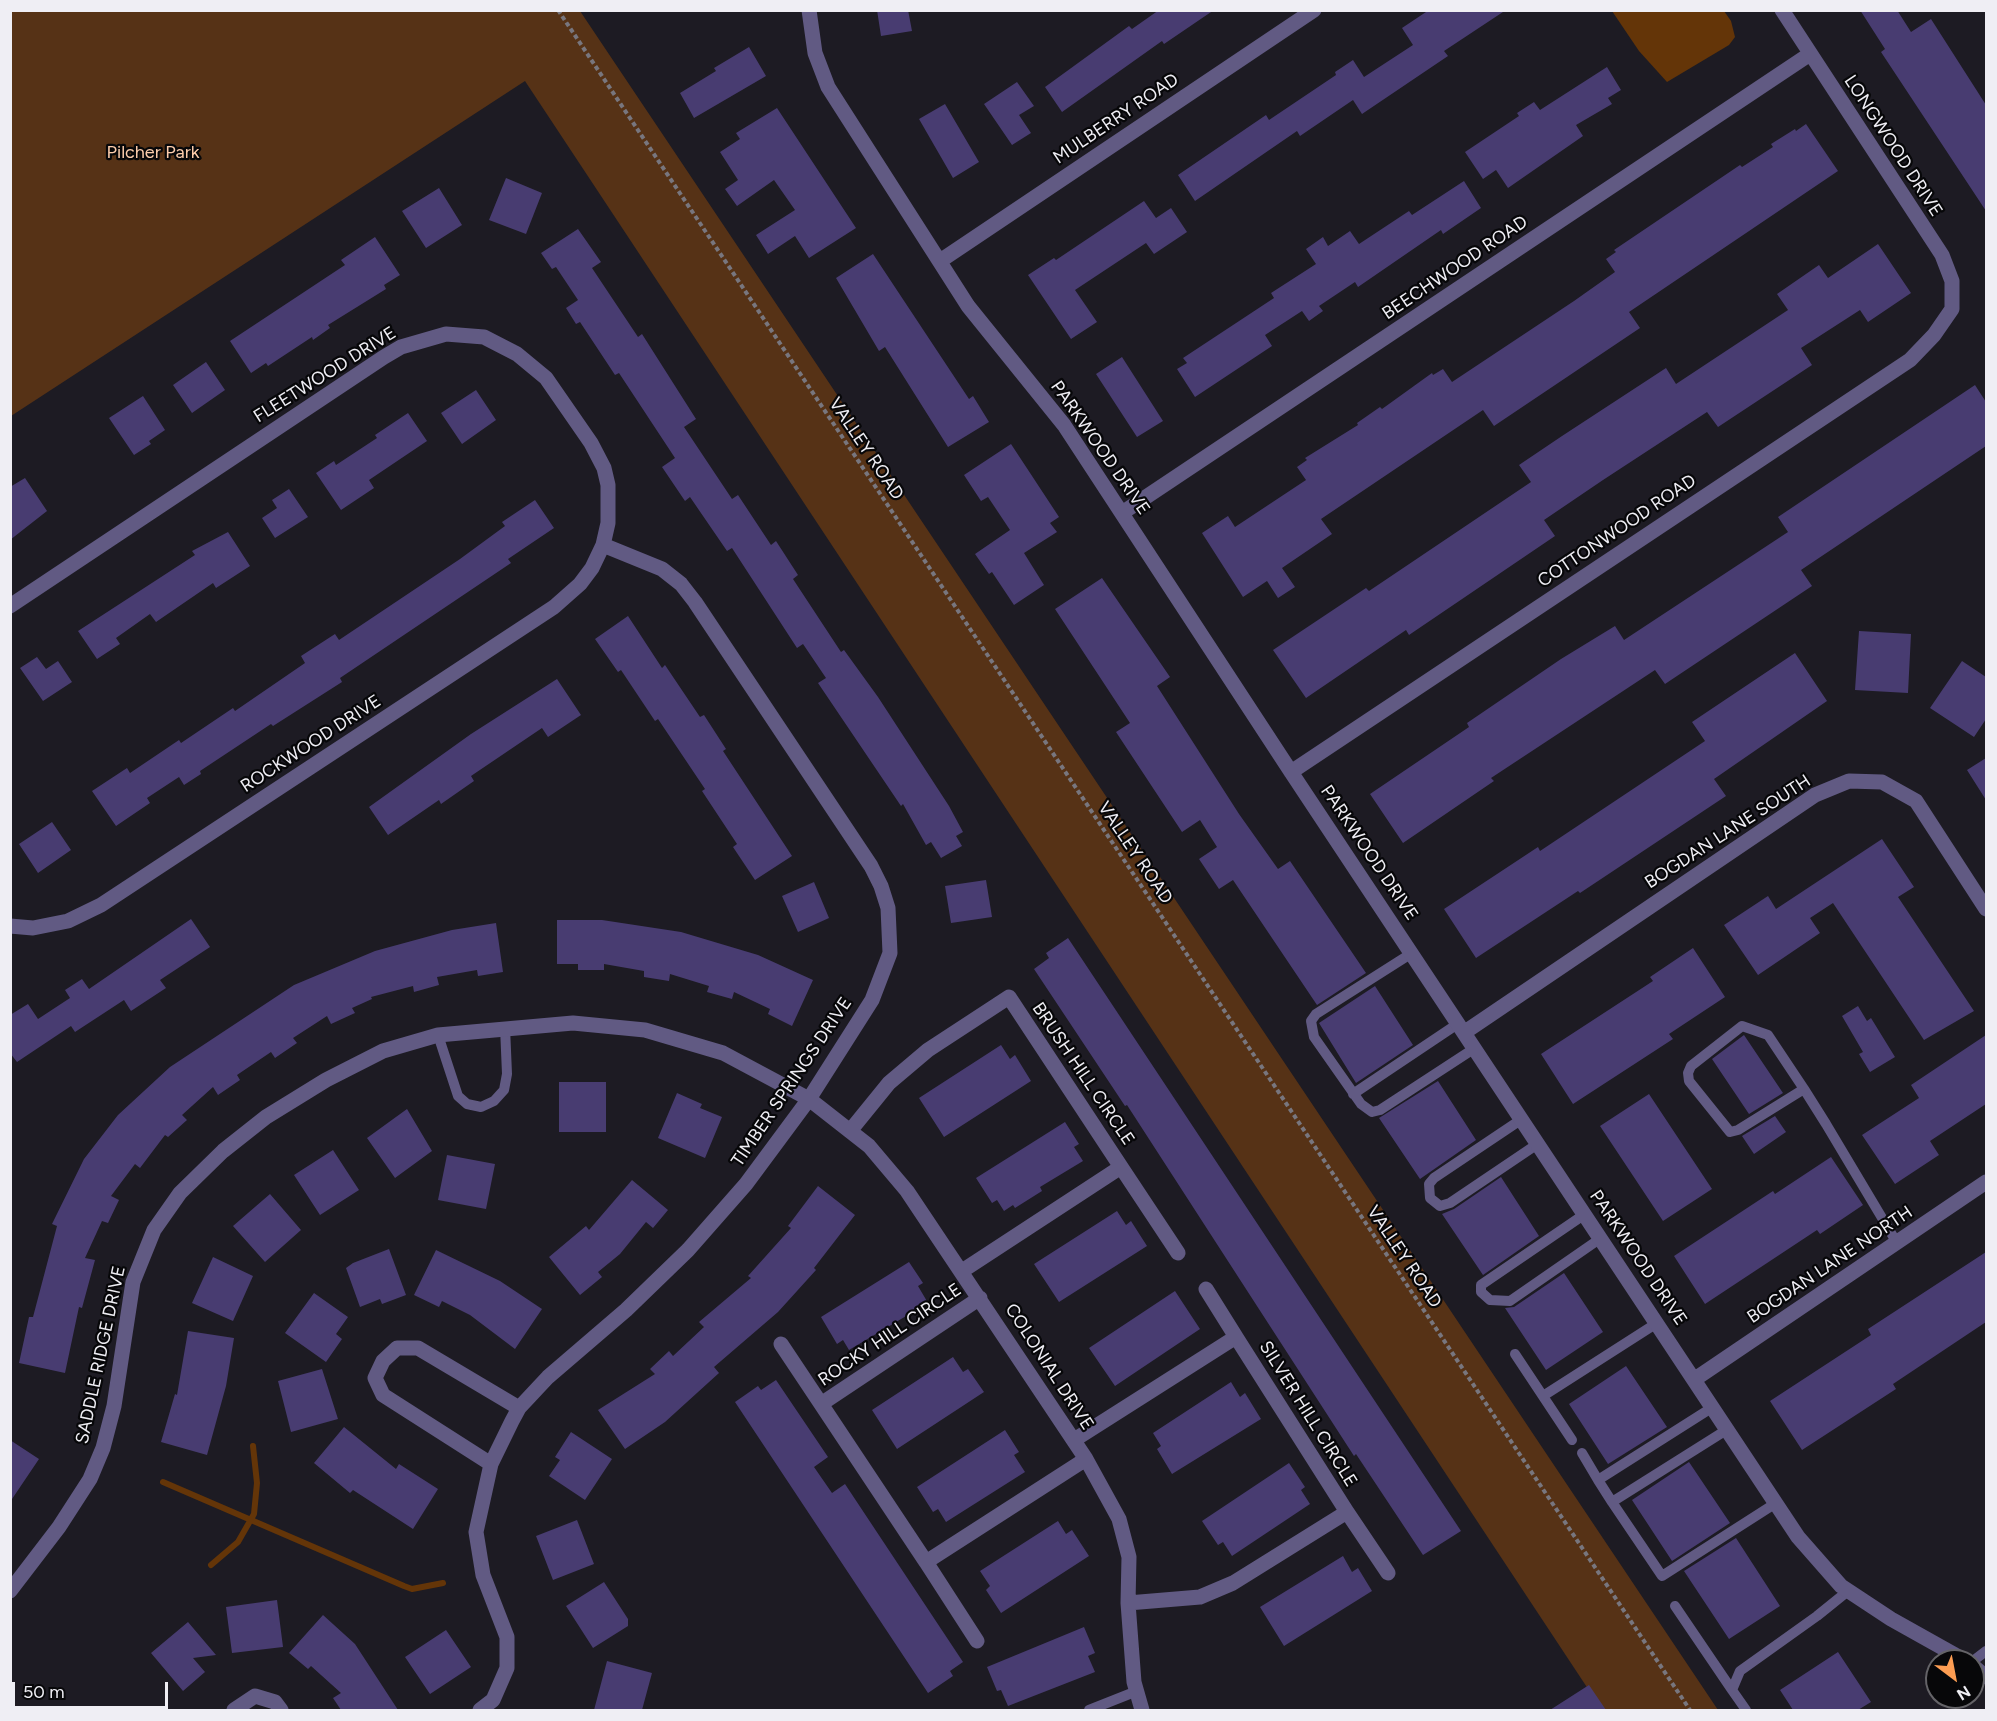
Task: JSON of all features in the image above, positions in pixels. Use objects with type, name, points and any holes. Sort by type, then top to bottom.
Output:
[{"type":"street","name":"PARKWOOD DRIVE","points":[[809,10],[815,53],[828,87],[968,306],[1064,425],[1798,1537],[1840,1586],[1946,1649]]},
{"type":"street","name":"MULBERRY ROAD","points":[[940,261],[1314,10]]},
{"type":"street","name":"LONGWOOD DRIVE","points":[[1782,10],[1942,255],[1952,281],[1952,309]]},
{"type":"street","name":"BEECHWOOD ROAD","points":[[1122,513],[1810,54]]},
{"type":"street","name":"COTTONWOOD ROAD","points":[[1291,772],[1910,360],[1934,335],[1952,309]]},
{"type":"street","name":"FLEETWOOD DRIVE","points":[[10,606],[384,357],[401,347],[446,334],[484,337],[517,354],[546,378],[559,394],[591,443],[604,468],[608,485],[608,523],[603,545]]},
{"type":"street","name":"ROCKWOOD DRIVE","points":[[10,926],[33,928],[68,921],[101,905],[554,607],[580,584],[592,568],[603,545]]},
{"type":"street","name":"TIMBER SPRINGS DRIVE","points":[[480,1710],[493,1700],[507,1668],[507,1636],[483,1575],[476,1532],[491,1464],[519,1408],[548,1377],[626,1310],[688,1250],[746,1184],[809,1099],[872,1000],[890,953],[891,930],[881,886],[681,584],[654,565],[603,545]]},
{"type":"street","name":"BOGDAN LANE SOUTH","points":[[1462,1027],[1815,795],[1849,781],[1882,782],[1916,801],[1986,909]]},
{"type":"street","name":"BRUSH HILL CIRCLE","points":[[850,1131],[889,1083],[928,1050],[1009,997],[1178,1253]]},
{"type":"street","name":"SADDLE RIDGE DRIVE","points":[[10,1591],[59,1527],[90,1479],[114,1406],[133,1281],[154,1230],[180,1193],[223,1151],[266,1117],[326,1080],[383,1051],[438,1035],[573,1023],[645,1030],[723,1053],[809,1099]]},
{"type":"street","name":"COLONIAL DRIVE","points":[[809,1099],[869,1146],[907,1191],[1074,1440],[1119,1519],[1129,1557],[1128,1603],[1137,1691],[1142,1710]]},
{"type":"street","name":"BRUSH HILL CIRCLE","points":[[962,1271],[1121,1167]]},
{"type":"street","name":"BOGDAN LANE NORTH","points":[[1695,1379],[1986,1182]]},
{"type":"street","name":"SILVER HILL CIRCLE","points":[[1206,1289],[1388,1573]]},
{"type":"street","name":"ROCKY HILL CIRCLE","points":[[821,1404],[980,1298]]},
{"type":"street","name":"SILVER HILL CIRCLE","points":[[1074,1440],[1236,1337]]},
{"type":"street","name":"ROCKY HILL CIRCLE","points":[[781,1344],[977,1641]]},
{"type":"street","points":[[491,1464],[382,1395],[375,1378],[383,1361],[397,1348],[418,1348],[519,1408]]},
{"type":"street","points":[[926,1562],[1086,1459]]},
{"type":"street","name":"SILVER HILL CIRCLE","points":[[1128,1603],[1200,1597],[1233,1583],[1347,1512]]},
{"type":"street","points":[[234,1710],[255,1696],[275,1702],[281,1710]]},
{"type":"lane","points":[[1412,953],[1316,1014],[1311,1021],[1314,1037],[1353,1094],[1366,1109],[1372,1112],[1380,1110],[1475,1048]]},
{"type":"lane","points":[[1804,1089],[1738,1130],[1730,1132],[1689,1081],[1688,1072],[1691,1066],[1742,1026],[1768,1035],[1804,1089],[1897,1243]]},
{"type":"lane","points":[[1353,1094],[1462,1027]]},
{"type":"lane","points":[[438,1035],[458,1096],[467,1104],[481,1107],[494,1101],[504,1090],[507,1074],[505,1028]]},
{"type":"lane","points":[[1522,1119],[1434,1178],[1429,1184],[1430,1198],[1440,1206],[1450,1203],[1539,1143]]},
{"type":"lane","points":[[1585,1214],[1481,1285],[1481,1292],[1490,1300],[1510,1301],[1602,1238]]},
{"type":"lane","points":[[1543,1396],[1657,1323]]},
{"type":"lane","points":[[1515,1354],[1572,1440]]},
{"type":"lane","points":[[1598,1480],[1713,1407]]},
{"type":"lane","points":[[1612,1502],[1728,1430]]},
{"type":"lane","points":[[1582,1453],[1662,1576],[1776,1503]]},
{"type":"lane","points":[[1732,1690],[1740,1671],[1848,1591]]},
{"type":"lane","points":[[1675,1606],[1746,1710]]},
{"type":"lane","points":[[1089,1710],[1137,1691]]},
{"type":"path","name":"VALLEY ROAD","points":[[558,10],[1690,1710]]},
{"type":"green space","name":"Pilcher Park","points":[[11,11],[580,11],[1718,1710],[1602,1710],[525,81],[11,416]]},
{"type":"shaded area","points":[[1612,11],[1724,11],[1731,21],[1735,37],[1729,45],[1667,82],[1639,51]]},
{"type":"building","points":[[877,10],[908,10],[912,31],[881,36]]},
{"type":"building","points":[[1159,10],[1214,10],[1164,44],[1162,41],[1062,112],[1045,87],[1129,26],[1132,29]]},
{"type":"building","points":[[1429,10],[1506,10],[1444,51],[1448,56],[1362,114],[1353,100],[1300,136],[1297,131],[1195,201],[1178,175],[1266,115],[1269,120],[1336,75],[1335,72],[1353,60],[1364,77],[1413,45],[1402,28]]},
{"type":"building","points":[[1860,10],[1897,10],[1911,32],[1931,19],[1986,105],[1986,211],[1881,52],[1885,49]]},
{"type":"building","points":[[749,47],[766,76],[694,118],[680,93],[716,71],[714,68]]},
{"type":"building","points":[[1607,67],[1621,90],[1608,98],[1612,104],[1576,125],[1583,136],[1508,188],[1496,170],[1483,179],[1465,152],[1519,116],[1517,113],[1534,102],[1540,110]]},
{"type":"building","points":[[1017,82],[1034,106],[1019,115],[1031,133],[1012,145],[984,104]]},
{"type":"building","points":[[945,104],[979,162],[953,178],[919,119]]},
{"type":"building","points":[[777,108],[856,228],[809,258],[795,236],[768,254],[756,235],[795,210],[774,180],[737,206],[725,189],[738,180],[720,152],[740,139],[736,133]]},
{"type":"building","points":[[1806,124],[1838,171],[1629,312],[1640,328],[1494,426],[1483,410],[1321,519],[1332,534],[1282,568],[1295,587],[1278,598],[1267,581],[1243,597],[1202,533],[1228,516],[1235,527],[1306,480],[1297,467],[1307,460],[1305,458],[1358,425],[1357,423],[1380,407],[1382,409],[1432,373],[1433,375],[1443,369],[1452,382],[1574,301],[1615,272],[1606,259],[1616,252],[1614,250],[1740,165],[1742,167],[1773,147],[1771,144]]},
{"type":"building","points":[[506,178],[542,193],[526,234],[489,220]]},
{"type":"building","points":[[1464,181],[1481,208],[1443,234],[1441,230],[1358,287],[1355,282],[1319,306],[1323,311],[1309,321],[1302,311],[1265,335],[1272,346],[1195,397],[1177,369],[1187,363],[1183,358],[1274,298],[1271,293],[1316,264],[1306,249],[1323,237],[1328,246],[1350,231],[1359,244],[1409,211],[1412,215]]},
{"type":"building","points":[[439,188],[462,225],[426,248],[402,211]]},
{"type":"building","points":[[1144,201],[1156,218],[1171,208],[1187,232],[1154,254],[1146,243],[1075,290],[1097,322],[1071,339],[1028,275],[1054,258],[1056,260]]},
{"type":"building","points":[[578,229],[601,262],[592,268],[638,337],[642,334],[696,419],[684,427],[732,499],[738,495],[771,545],[776,541],[798,575],[793,579],[841,652],[844,650],[878,697],[949,806],[963,832],[956,836],[962,846],[941,858],[931,842],[926,845],[903,804],[901,806],[818,683],[826,678],[803,644],[797,648],[732,548],[727,551],[690,497],[685,501],[662,467],[675,458],[619,373],[615,375],[580,322],[576,324],[566,308],[578,300],[556,267],[552,269],[541,253]]},
{"type":"building","points":[[375,237],[400,275],[384,285],[386,289],[328,325],[330,328],[313,340],[312,337],[268,366],[266,363],[251,373],[230,341],[345,265],[341,260]]},
{"type":"building","points":[[1878,244],[1911,293],[1868,322],[1860,310],[1801,348],[1812,365],[1718,427],[1707,412],[1603,480],[1544,520],[1555,536],[1409,635],[1406,630],[1306,698],[1273,650],[1366,588],[1369,591],[1531,482],[1519,465],[1562,436],[1666,368],[1676,384],[1788,310],[1777,294],[1819,265],[1828,278]]},
{"type":"building","points":[[873,254],[969,399],[973,396],[989,422],[948,447],[885,347],[879,351],[836,278]]},
{"type":"building","points":[[1122,357],[1163,421],[1137,437],[1096,374]]},
{"type":"building","points":[[206,362],[225,390],[192,413],[173,385]]},
{"type":"building","points":[[1975,385],[1986,402],[1986,446],[1801,570],[1812,586],[1665,684],[1655,670],[1491,778],[1494,781],[1403,843],[1370,794],[1469,727],[1467,723],[1561,659],[1615,626],[1624,640],[1788,532],[1778,517]]},
{"type":"building","points":[[476,390],[496,420],[462,444],[441,413]]},
{"type":"building","points":[[143,396],[165,430],[149,441],[151,444],[134,455],[109,418]]},
{"type":"building","points":[[408,413],[427,441],[369,480],[374,488],[341,510],[316,473],[334,461],[336,465],[377,438],[375,435]]},
{"type":"building","points":[[1011,444],[1059,517],[1050,523],[1057,532],[1024,553],[1044,585],[1014,605],[992,572],[989,574],[975,554],[1010,530],[988,497],[981,501],[964,475]]},
{"type":"building","points":[[25,478],[47,511],[10,540],[10,487]]},
{"type":"building","points":[[289,489],[308,517],[275,538],[262,518],[277,508],[272,500]]},
{"type":"building","points":[[535,500],[554,528],[508,559],[511,563],[340,678],[342,682],[273,726],[271,724],[200,771],[201,774],[184,785],[179,777],[147,798],[150,803],[116,826],[92,791],[127,768],[130,773],[179,740],[181,743],[233,708],[235,711],[305,663],[301,656],[335,634],[339,640],[460,559],[505,526],[502,522]]},
{"type":"building","points":[[228,532],[250,566],[216,588],[213,583],[156,622],[150,614],[116,638],[120,644],[97,659],[78,631],[195,555],[192,551]]},
{"type":"building","points":[[1102,578],[1170,677],[1157,686],[1239,814],[1278,869],[1290,861],[1366,973],[1317,1005],[1233,880],[1219,889],[1199,859],[1217,847],[1200,820],[1182,832],[1116,732],[1130,723],[1055,609]]},
{"type":"building","points":[[628,616],[662,668],[665,665],[700,717],[704,715],[726,749],[723,751],[792,856],[755,880],[733,847],[737,844],[702,791],[705,789],[658,719],[655,721],[621,670],[618,672],[595,639]]},
{"type":"building","points":[[1859,631],[1911,634],[1908,693],[1855,690]]},
{"type":"building","points":[[1795,653],[1827,701],[1714,779],[1726,796],[1580,893],[1578,891],[1476,958],[1444,909],[1538,847],[1540,851],[1705,741],[1692,722]]},
{"type":"building","points":[[37,657],[46,669],[58,661],[72,682],[43,701],[20,668]]},
{"type":"building","points":[[1962,661],[1986,677],[1986,719],[1974,737],[1930,708]]},
{"type":"building","points":[[557,679],[581,715],[548,737],[542,728],[471,776],[474,781],[441,804],[439,800],[388,835],[369,807],[471,734]]},
{"type":"building","points":[[1986,758],[1986,800],[1967,770]]},
{"type":"building","points":[[52,822],[71,850],[38,873],[19,844]]},
{"type":"building","points":[[1882,839],[1914,887],[1898,897],[1974,1011],[1924,1040],[1833,903],[1810,918],[1820,933],[1758,975],[1724,925],[1768,896],[1776,909]]},
{"type":"building","points":[[986,880],[992,917],[951,923],[945,886]]},
{"type":"building","points":[[814,882],[829,918],[798,932],[782,896]]},
{"type":"building","points":[[191,919],[210,947],[160,980],[166,988],[131,1011],[124,1000],[75,1032],[71,1026],[17,1062],[10,1053],[10,1015],[28,1004],[38,1019],[70,998],[65,990],[82,979],[89,989]]},
{"type":"building","points":[[557,920],[602,920],[681,932],[758,955],[813,980],[792,1026],[768,1014],[770,1009],[734,992],[732,999],[707,992],[709,986],[670,974],[669,981],[644,977],[644,971],[604,964],[604,970],[578,970],[578,964],[557,964]]},
{"type":"building","points":[[496,923],[503,972],[478,976],[477,970],[437,977],[439,985],[414,992],[413,986],[371,997],[372,999],[352,1008],[355,1013],[331,1024],[327,1016],[293,1038],[297,1043],[275,1058],[271,1052],[237,1075],[240,1080],[218,1095],[213,1087],[182,1115],[187,1120],[168,1137],[165,1135],[140,1168],[135,1164],[111,1196],[119,1200],[108,1223],[102,1221],[85,1258],[95,1260],[82,1308],[79,1307],[65,1373],[19,1363],[29,1317],[33,1317],[57,1226],[52,1224],[84,1159],[118,1115],[170,1067],[294,985],[375,951],[452,930]]},
{"type":"building","points":[[1068,938],[1461,1531],[1423,1555],[1356,1454],[1354,1456],[1127,1105],[1125,1106],[1034,969],[1049,958],[1046,953]]},
{"type":"building","points":[[1693,948],[1725,997],[1669,1034],[1673,1039],[1573,1104],[1541,1054],[1653,981],[1650,977]]},
{"type":"building","points":[[1375,986],[1413,1045],[1356,1083],[1319,1023]]},
{"type":"building","points":[[1858,1006],[1867,1021],[1871,1018],[1895,1057],[1870,1072],[1859,1054],[1863,1052],[1842,1016]]},
{"type":"building","points":[[1744,1035],[1783,1093],[1749,1114],[1712,1059]]},
{"type":"building","points":[[1986,1035],[1986,1104],[1930,1141],[1939,1155],[1895,1184],[1862,1135],[1919,1098],[1911,1085]]},
{"type":"building","points":[[1001,1045],[1010,1059],[1015,1055],[1031,1081],[944,1137],[919,1098]]},
{"type":"building","points":[[1438,1081],[1476,1140],[1420,1179],[1379,1118]]},
{"type":"building","points":[[559,1082],[606,1082],[606,1132],[559,1132]]},
{"type":"building","points":[[677,1093],[702,1104],[700,1108],[722,1117],[705,1158],[658,1138]]},
{"type":"building","points":[[1649,1094],[1712,1189],[1663,1221],[1600,1126]]},
{"type":"building","points":[[407,1109],[432,1151],[395,1178],[367,1138]]},
{"type":"building","points":[[1775,1116],[1786,1132],[1754,1154],[1742,1136]]},
{"type":"building","points":[[1065,1122],[1079,1144],[1074,1147],[1083,1161],[1040,1187],[1042,1191],[1015,1208],[1013,1205],[1004,1211],[997,1200],[992,1203],[976,1178]]},
{"type":"building","points":[[333,1150],[359,1190],[320,1215],[294,1175]]},
{"type":"building","points":[[447,1155],[495,1164],[486,1209],[438,1200]]},
{"type":"building","points":[[1831,1157],[1863,1205],[1820,1234],[1817,1230],[1705,1304],[1674,1256],[1773,1191],[1775,1194]]},
{"type":"building","points":[[1501,1177],[1539,1236],[1483,1275],[1442,1214],[1454,1209]]},
{"type":"building","points":[[632,1180],[668,1210],[653,1228],[646,1222],[620,1254],[598,1272],[602,1277],[580,1295],[549,1257],[586,1226],[589,1230]]},
{"type":"building","points":[[818,1186],[855,1215],[814,1268],[816,1270],[778,1312],[714,1367],[719,1373],[665,1422],[625,1449],[598,1410],[655,1374],[650,1369],[669,1351],[673,1356],[704,1327],[699,1322],[751,1278],[748,1276],[791,1228],[788,1226]]},
{"type":"building","points":[[270,1194],[301,1230],[265,1262],[233,1226]]},
{"type":"building","points":[[1117,1211],[1126,1225],[1131,1221],[1147,1246],[1059,1302],[1034,1264]]},
{"type":"building","points":[[389,1249],[406,1295],[382,1304],[380,1299],[360,1307],[346,1268]]},
{"type":"building","points":[[436,1250],[500,1281],[542,1309],[515,1349],[470,1315],[442,1301],[439,1307],[414,1295]]},
{"type":"building","points":[[1986,1252],[1986,1322],[1893,1384],[1896,1389],[1802,1450],[1770,1401],[1871,1335],[1868,1329]]},
{"type":"building","points":[[213,1257],[253,1276],[233,1321],[192,1303]]},
{"type":"building","points":[[909,1262],[923,1283],[918,1286],[928,1303],[849,1350],[843,1340],[837,1344],[821,1317]]},
{"type":"building","points":[[1564,1273],[1603,1332],[1546,1370],[1505,1308],[1514,1307]]},
{"type":"building","points":[[1175,1291],[1200,1329],[1115,1386],[1089,1348]]},
{"type":"building","points":[[314,1293],[348,1317],[336,1334],[342,1339],[326,1362],[285,1333]]},
{"type":"building","points":[[188,1331],[234,1338],[226,1386],[207,1455],[161,1442],[175,1394],[177,1395]]},
{"type":"building","points":[[953,1357],[963,1372],[968,1369],[984,1392],[897,1449],[872,1410]]},
{"type":"building","points":[[1626,1366],[1667,1427],[1608,1464],[1569,1404]]},
{"type":"building","points":[[322,1369],[338,1419],[291,1432],[278,1381]]},
{"type":"building","points":[[776,1380],[828,1457],[814,1467],[832,1493],[845,1484],[963,1662],[950,1671],[953,1676],[928,1693],[735,1402],[758,1386],[761,1390]]},
{"type":"building","points":[[1231,1382],[1240,1397],[1245,1393],[1261,1419],[1172,1474],[1157,1449],[1161,1446],[1153,1433]]},
{"type":"building","points":[[344,1427],[396,1469],[399,1464],[438,1489],[413,1529],[353,1490],[350,1493],[314,1463]]},
{"type":"building","points":[[1005,1430],[1019,1452],[1014,1455],[1025,1472],[946,1522],[938,1509],[933,1512],[917,1487]]},
{"type":"building","points":[[571,1432],[612,1459],[585,1500],[549,1476],[560,1460],[555,1457]]},
{"type":"building","points":[[10,1440],[39,1459],[10,1502]]},
{"type":"building","points":[[1689,1462],[1730,1523],[1672,1561],[1632,1500]]},
{"type":"building","points":[[1289,1463],[1305,1487],[1301,1490],[1310,1504],[1232,1556],[1223,1542],[1218,1545],[1202,1521]]},
{"type":"building","points":[[577,1520],[594,1564],[553,1580],[536,1536]]},
{"type":"building","points":[[1058,1521],[1066,1534],[1072,1530],[1089,1556],[1001,1613],[986,1590],[990,1586],[980,1571]]},
{"type":"building","points":[[1736,1538],[1780,1606],[1729,1639],[1684,1571]]},
{"type":"building","points":[[1343,1556],[1352,1572],[1358,1568],[1372,1591],[1284,1646],[1260,1607]]},
{"type":"building","points":[[604,1582],[628,1619],[628,1626],[593,1648],[566,1606]]},
{"type":"building","points":[[277,1600],[283,1647],[232,1653],[226,1607]]},
{"type":"building","points":[[323,1615],[355,1644],[398,1710],[341,1710],[333,1698],[341,1693],[311,1666],[308,1669],[289,1653]]},
{"type":"building","points":[[188,1622],[216,1655],[193,1658],[205,1672],[183,1691],[151,1653]]},
{"type":"building","points":[[1084,1627],[1095,1653],[1088,1656],[1095,1672],[1008,1706],[1001,1690],[997,1691],[987,1667]]},
{"type":"building","points":[[446,1630],[471,1667],[430,1694],[405,1657]]},
{"type":"building","points":[[1838,1652],[1871,1702],[1858,1710],[1793,1710],[1780,1690]]},
{"type":"building","points":[[607,1661],[652,1673],[642,1710],[594,1710]]},
{"type":"building","points":[[1589,1685],[1606,1710],[1550,1710]]},
{"type":"waterway","points":[[211,1565],[238,1542],[254,1514],[257,1483],[253,1446]]},
{"type":"waterway","points":[[163,1482],[412,1589],[443,1583]]}]
